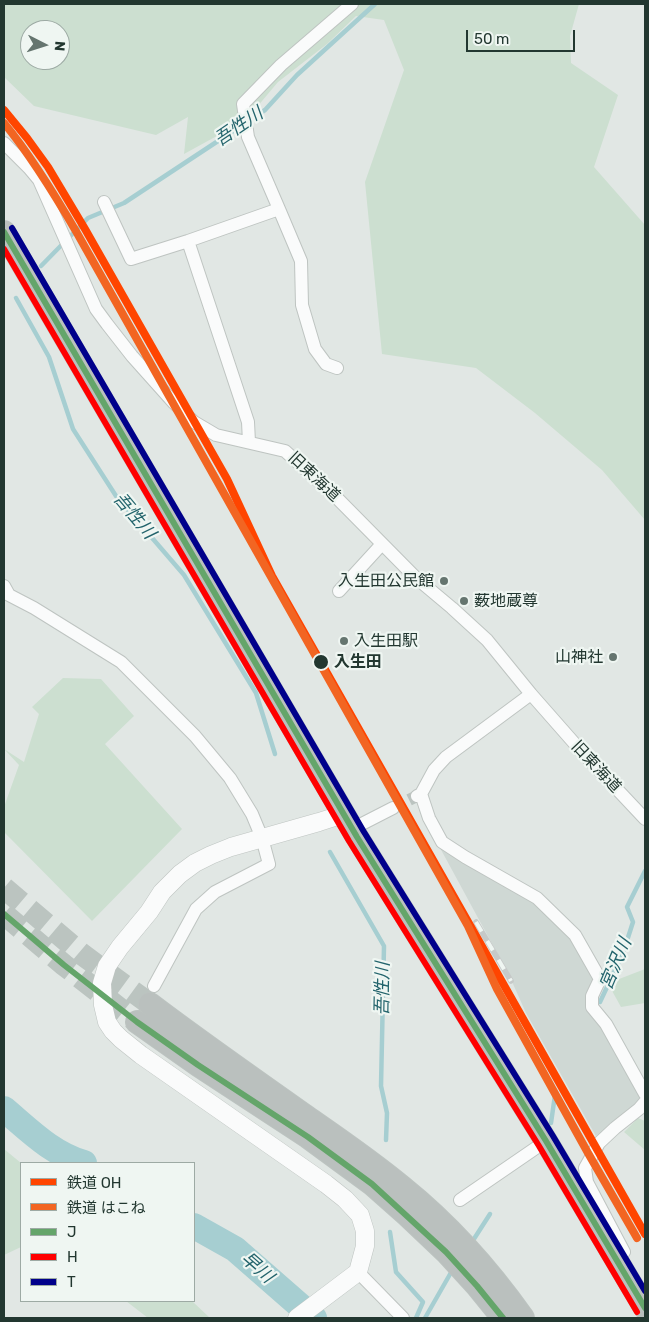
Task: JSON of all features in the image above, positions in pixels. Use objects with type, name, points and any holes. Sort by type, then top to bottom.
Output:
[{"type":"highway","points":[[4,232],[348,821],[546,1141],[645,1308]]},
{"type":"highway","points":[[147,1004],[356,1151],[403,1187],[441,1222],[475,1258],[523,1318]]},
{"type":"highway","points":[[147,1004],[198,1065],[308,1138],[372,1184],[446,1252],[503,1318]]},
{"type":"highway","points":[[186,1032],[303,1102],[349,1131],[394,1163],[428,1192],[495,1260],[530,1304],[538,1318]]},
{"type":"street","points":[[338,368],[326,364],[315,349],[302,305],[301,261],[248,137],[243,104],[281,65],[352,4]]},
{"type":"street","name":"旧東海道","points":[[4,143],[39,180],[96,308],[106,324],[174,403],[194,422],[216,435],[285,450],[334,495],[415,577],[487,640],[582,752],[645,819]]},
{"type":"street","points":[[104,202],[130,259],[279,209]]},
{"type":"street","points":[[188,241],[248,422],[249,442]]},
{"type":"street","points":[[339,591],[382,544]]},
{"type":"street","points":[[4,586],[10,595],[121,662],[195,736],[230,778],[252,814],[262,838],[269,864],[215,892],[196,909],[147,1004]]},
{"type":"street","points":[[531,694],[446,757],[434,770],[419,795],[442,842],[537,898],[575,935],[600,979],[592,996],[592,1007],[606,1024],[645,1094]]},
{"type":"street","points":[[296,1318],[354,1275],[365,1246],[365,1231],[360,1216],[345,1199],[326,1184],[141,1055],[121,1039],[107,1022],[103,1005],[102,983],[106,966],[149,912],[162,892],[180,874],[195,863],[231,847],[262,838],[348,821],[393,808]]},
{"type":"street","points":[[625,1273],[628,1260],[587,1182],[585,1168],[600,1143],[645,1102]]},
{"type":"street","points":[[460,1200],[546,1141]]},
{"type":"street","points":[[354,1275],[401,1316]]},
{"type":"shaded area","points":[[439,846],[524,894],[571,936],[593,978],[585,1000],[586,1007],[601,1026],[640,1093],[639,1103],[596,1136],[526,1013],[509,975]]},
{"type":"green space","points":[[4,4],[579,4],[570,36],[571,63],[618,95],[594,167],[645,225],[645,520],[602,470],[535,413],[476,368],[382,354],[365,182],[404,70],[384,20],[356,16],[327,44],[278,82],[246,120],[184,154],[188,117],[156,135],[34,106],[4,77]]},
{"type":"green space","points":[[63,678],[101,679],[134,716],[105,744],[182,829],[92,921],[4,832],[4,807],[19,765],[4,749],[24,762],[39,714],[32,707]]},
{"type":"green space","points":[[645,969],[645,1003],[621,1007],[611,989],[614,981]]},
{"type":"green space","points":[[638,1118],[645,1121],[645,1150],[624,1132]]},
{"type":"green space","points":[[4,1149],[20,1162],[20,1247],[4,1255]]},
{"type":"green space","points":[[127,1302],[193,1302],[210,1318],[148,1318]]},
{"type":"waterway","name":"吾性川","points":[[41,266],[88,218],[124,203],[265,110],[297,75],[375,4]]},
{"type":"waterway","name":"吾性川","points":[[16,298],[49,357],[73,429],[116,496],[184,575],[256,693],[275,754]]},
{"type":"waterway","name":"吾性川","points":[[330,852],[384,946],[381,1086],[387,1113],[386,1140]]},
{"type":"waterway","name":"宮沢川","points":[[600,1002],[623,953],[633,922],[627,907],[645,871]]},
{"type":"waterway","name":"宮沢川","points":[[551,1123],[555,1095]]},
{"type":"waterway","name":"早川","points":[[4,1109],[51,1147],[81,1162]]},
{"type":"waterway","name":"宮沢川","points":[[472,1242],[490,1214]]},
{"type":"waterway","name":"早川","points":[[195,1227],[235,1249],[314,1318]]},
{"type":"waterway","name":"吾性川","points":[[390,1232],[396,1272],[423,1302],[416,1318]]},
{"type":"waterway","name":"宮沢川","points":[[425,1318],[453,1269]]},
{"type":"tunnel","points":[[393,808],[417,796]]},
{"type":"tunnel","points":[[4,888],[83,955],[150,1004]]},
{"type":"tunnel","points":[[4,914],[64,965],[137,1022]]},
{"type":"railway","points":[[227,496],[258,549]]},
{"type":"railway","points":[[476,922],[511,981]]},
{"type":"rail line","name":"OH","points":[[4,110],[48,167],[85,229],[227,479],[272,576],[645,1234]]},
{"type":"rail line","name":"はこね","points":[[4,123],[43,176],[77,233],[468,926],[497,989],[637,1238]]},
{"type":"transit line","name":"T","points":[[12,228],[364,832],[553,1136],[645,1291]]},
{"type":"transit line","name":"J","points":[[4,232],[357,837],[546,1141],[645,1308]]},
{"type":"transit line","name":"H","points":[[4,249],[349,841],[539,1146],[637,1312]]},
{"type":"transit line","name":"J","points":[[4,914],[64,965],[137,1022],[198,1065],[308,1137],[372,1184],[446,1252],[503,1318]]},
{"type":"place","name":"入生田公民館","points":[[444,581]]},
{"type":"place","name":"薮地蔵尊","points":[[464,601]]},
{"type":"place","name":"入生田駅","points":[[344,641]]},
{"type":"place","name":"山神社","points":[[613,657]]},
{"type":"place","name":"入生田","points":[[321,662]]}]
